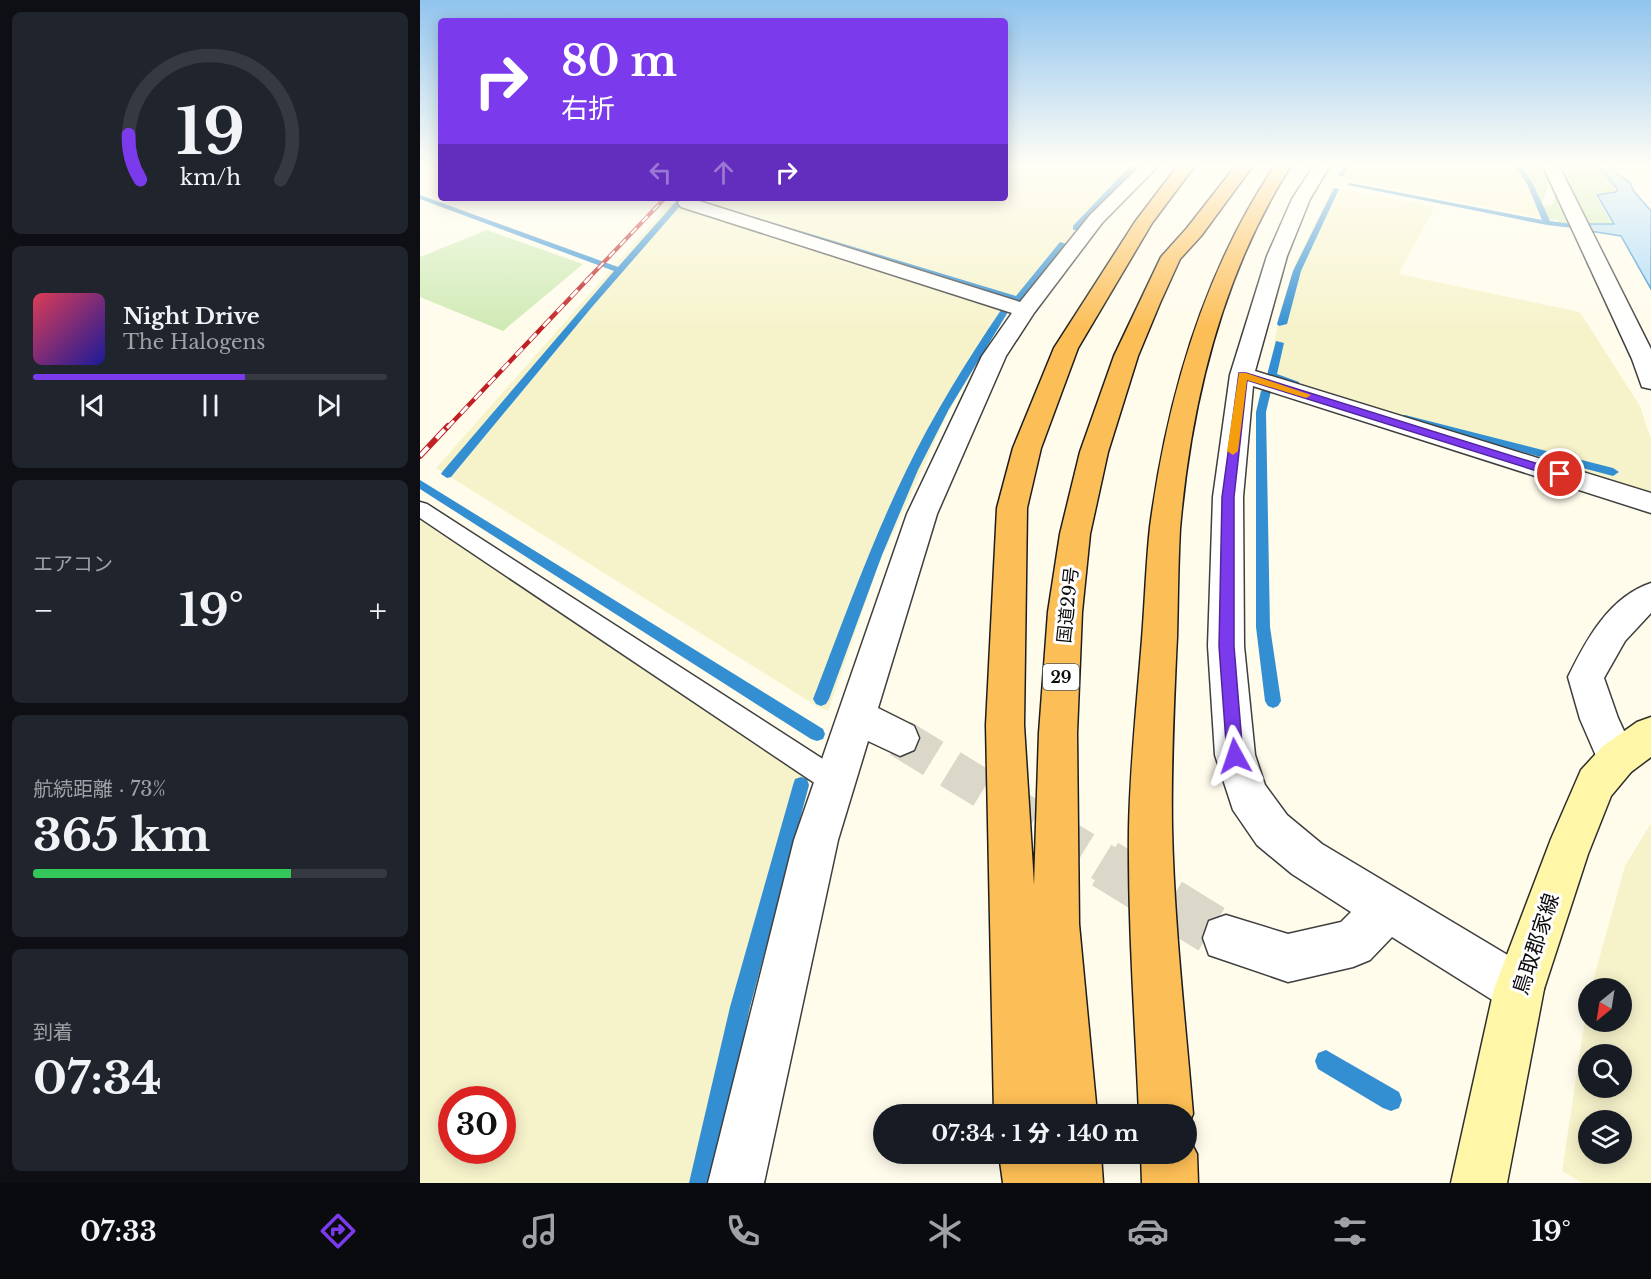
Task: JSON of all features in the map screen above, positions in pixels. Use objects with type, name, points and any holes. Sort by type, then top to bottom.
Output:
[{"type":"highway","points":[[1021,1104],[1005,725],[1012,508],[1027,448],[1066,348],[1146,219]]},
{"type":"highway","name":"国道29号","points":[[1069,1104],[1056,924],[1058,733],[1065,612],[1075,534],[1094,452],[1126,356],[1171,257],[1175,231],[1183,219]]},
{"type":"highway","name":"国道29号","points":[[1171,257],[1204,219]]},
{"type":"highway","points":[[1165,1104],[1151,857],[1151,784],[1166,515],[1182,423],[1210,317],[1228,268],[1251,219]]},
{"type":"highway","points":[[1028,1164],[1031,1183]]},
{"type":"highway","points":[[1074,1164],[1075,1183]]},
{"type":"highway","points":[[1169,1164],[1170,1183]]},
{"type":"main road","name":"鳥取郡家線","points":[[1479,1183],[1519,988],[1566,854],[1595,784],[1634,746]]},
{"type":"street","points":[[738,219],[1025,310]]},
{"type":"street","points":[[736,1183],[816,840],[922,514],[994,356],[1025,310],[1096,219]]},
{"type":"street","points":[[1293,219],[1277,256],[1242,375],[1228,497],[1226,646],[1235,756],[1248,795],[1272,830],[1307,859],[1519,988]]},
{"type":"street","points":[[1577,219],[1644,359],[1651,382]]},
{"type":"street","points":[[1242,375],[1651,503]]},
{"type":"street","points":[[1634,746],[1599,719],[1587,677],[1608,637],[1637,603],[1651,596]]},
{"type":"street","points":[[856,716],[900,738]]},
{"type":"street","points":[[1226,938],[1288,958],[1353,943],[1388,909]]},
{"type":"lane","points":[[420,509],[834,781]]},
{"type":"shaded area","points":[[656,219],[724,219],[1008,310],[947,415],[878,566],[828,711],[436,468]]},
{"type":"shaded area","points":[[750,219],[1088,219],[1022,303]]},
{"type":"shaded area","points":[[1317,219],[1428,219],[1399,274],[1580,312],[1640,406],[1651,439],[1651,495],[1268,377],[1280,311],[1296,262]]},
{"type":"shaded area","points":[[420,520],[811,778],[712,1183],[420,1183]]},
{"type":"shaded area","points":[[1651,823],[1651,1183],[1583,1183],[1562,1171],[1578,1066],[1578,1098],[1632,1098],[1632,1044],[1581,1044],[1583,1032],[1632,1032],[1632,978],[1594,978],[1625,866]]},
{"type":"green space","points":[[1549,219],[1572,219],[1575,226],[1560,225],[1558,220]]},
{"type":"green space","points":[[1584,219],[1609,219],[1612,224],[1586,223]]},
{"type":"green space","points":[[487,230],[583,264],[503,331],[420,297],[420,257]]},
{"type":"water","points":[[1611,219],[1651,219],[1651,289],[1621,236],[1590,231],[1587,224],[1614,224]]},
{"type":"waterway","points":[[481,219],[619,270]]},
{"type":"waterway","points":[[447,474],[664,219]]},
{"type":"waterway","points":[[758,219],[1018,299],[1063,244]]},
{"type":"waterway","points":[[1076,228],[1084,219]]},
{"type":"waterway","points":[[1282,324],[1297,271],[1322,219]]},
{"type":"waterway","points":[[1528,219],[1547,223]]},
{"type":"waterway","points":[[1547,223],[1587,228]]},
{"type":"waterway","points":[[821,699],[875,555],[912,470],[944,409],[1004,312]]},
{"type":"waterway","points":[[1279,343],[1272,375],[1295,384]]},
{"type":"waterway","points":[[1266,391],[1261,412],[1263,627],[1273,701]]},
{"type":"waterway","points":[[1405,418],[1613,472]]},
{"type":"waterway","points":[[420,484],[817,734]]},
{"type":"waterway","points":[[701,1183],[740,1007],[801,785]]},
{"type":"waterway","points":[[1326,1061],[1391,1100]]},
{"type":"tunnel","points":[[900,738],[1107,865]]},
{"type":"tunnel","points":[[1105,864],[1226,938]]},
{"type":"railway","points":[[587,280],[645,219]]},
{"type":"railway","points":[[447,428],[589,278]]},
{"type":"railway","points":[[420,456],[448,426]]},
{"type":"slow traffic","points":[[1233,451],[1242,375],[1306,395]]},
{"type":"route","points":[[1235,756],[1226,646],[1228,497],[1242,375],[1560,474]]}]
